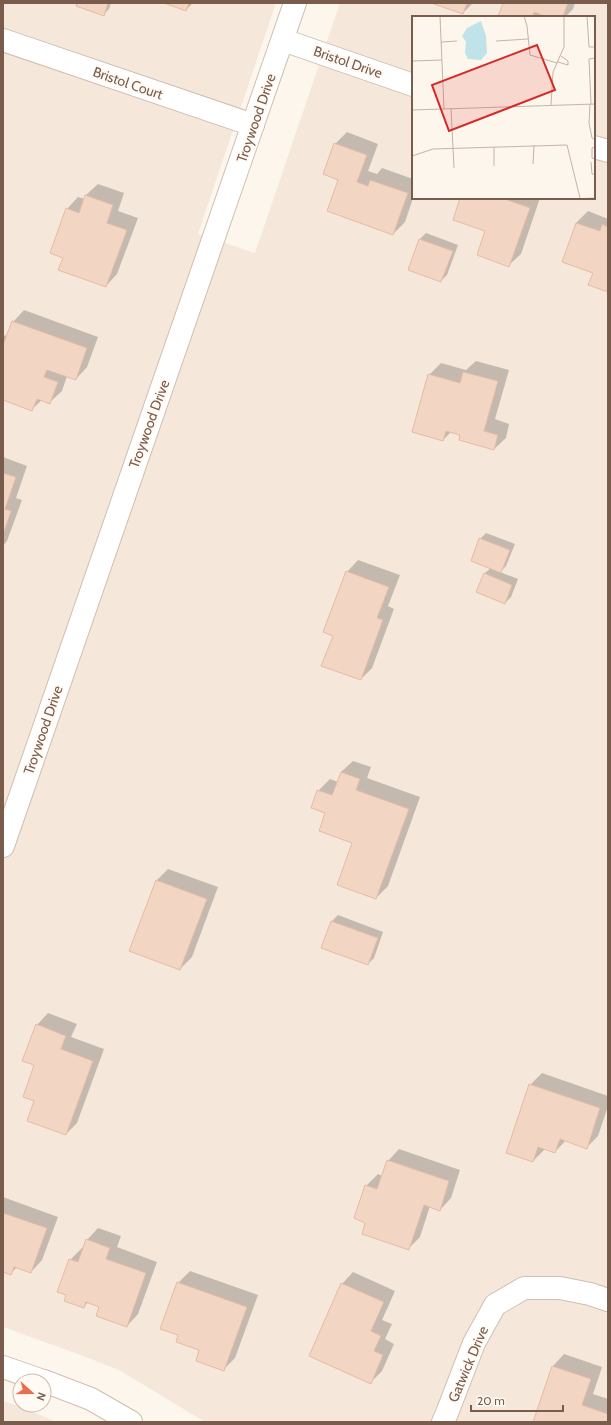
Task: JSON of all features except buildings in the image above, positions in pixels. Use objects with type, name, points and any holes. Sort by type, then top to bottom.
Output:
[{"type":"street","name":"Troywood Drive","points":[[3,846],[139,451],[172,362],[295,3]]},
{"type":"street","name":"Bristol Court","points":[[3,40],[253,125]]},
{"type":"street","name":"Bristol Drive","points":[[283,40],[412,85]]},
{"type":"street","points":[[595,147],[608,151]]},
{"type":"street","name":"Gatwick Drive","points":[[443,1422],[474,1343],[495,1305],[524,1288],[560,1288],[590,1294],[608,1300]]},
{"type":"street","points":[[3,1367],[20,1373]]},
{"type":"street","points":[[52,1384],[90,1399],[130,1422]]},
{"type":"shaded area","points":[[3,3],[276,3],[198,234],[255,253],[340,3],[608,3],[608,1422],[205,1422],[119,1370],[3,1327]]},
{"type":"shaded area","points":[[3,1401],[12,1404],[12,1413],[36,1413],[56,1422],[3,1422]]}]
